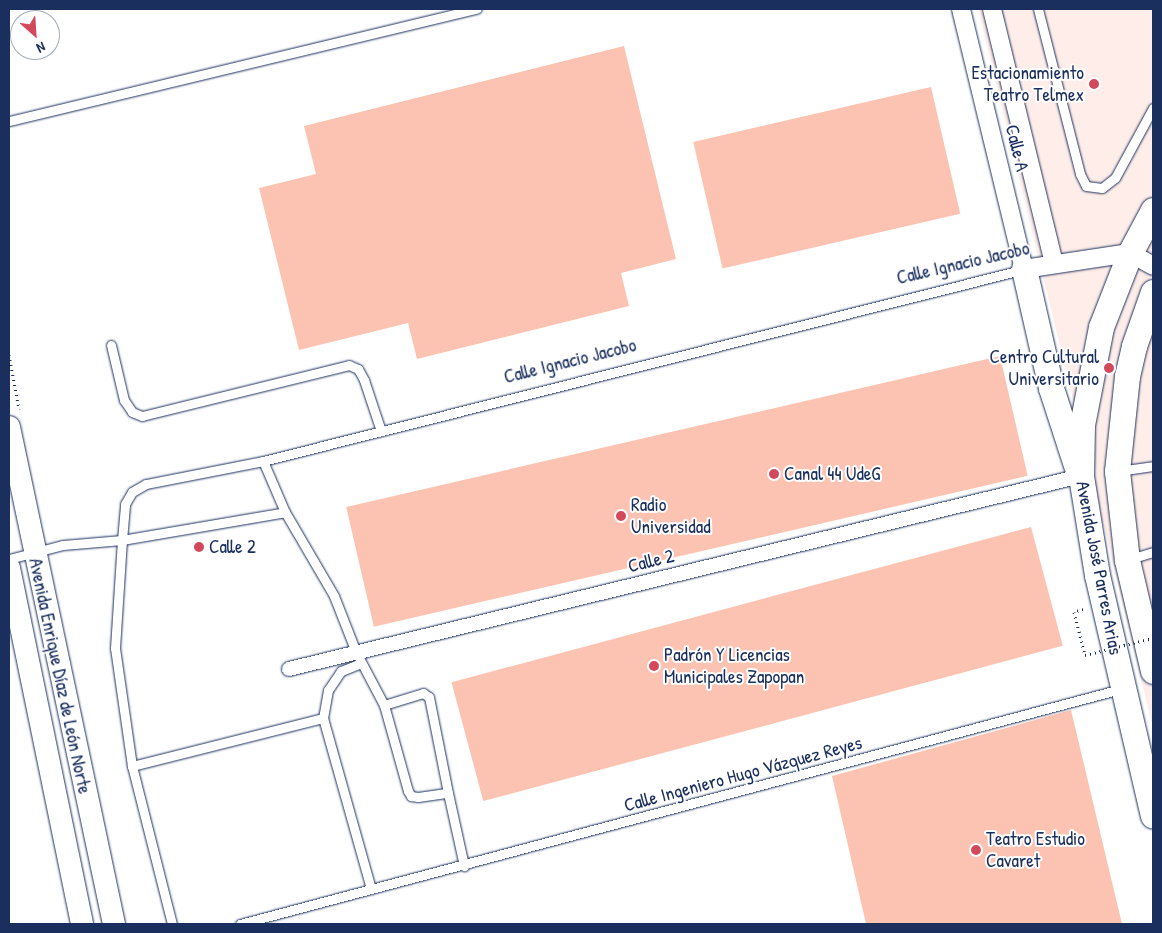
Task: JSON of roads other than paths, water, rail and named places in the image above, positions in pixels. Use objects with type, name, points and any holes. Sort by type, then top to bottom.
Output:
[{"type":"main road","name":"Avenida José Parres Arias","points":[[1153,210],[1130,253],[1110,302],[1091,367],[1082,425],[1081,476],[1097,575],[1153,816]]},
{"type":"main road","points":[[1024,269],[1051,388],[1081,476]]},
{"type":"main road","name":"Avenida José Parres Arias","points":[[1153,292],[1134,346],[1127,376],[1117,471],[1127,560],[1153,671]]},
{"type":"street","name":"Calle A","points":[[960,9],[1024,269]]},
{"type":"street","name":"Calle A","points":[[992,9],[1054,264]]},
{"type":"street","name":"Calle Ignacio Jacobo","points":[[1024,269],[1130,253]]},
{"type":"street","points":[[1130,253],[1153,266]]},
{"type":"street","name":"Avenida Enrique Díaz de León Norte","points":[[9,427],[34,553],[114,924]]},
{"type":"street","name":"Calle 2","points":[[289,669],[359,657],[1081,476]]},
{"type":"street","name":"Avenida Enrique Díaz de León Norte","points":[[9,568],[82,924]]},
{"type":"lane","points":[[9,121],[477,9]]},
{"type":"lane","points":[[1038,9],[1080,174],[1086,186],[1102,188],[1115,178],[1153,108]]},
{"type":"lane","name":"Calle Ignacio Jacobo","points":[[172,924],[132,766],[115,648],[122,540],[126,504],[132,492],[146,484],[263,461],[1024,269]]},
{"type":"lane","points":[[111,345],[124,400],[132,412],[142,416],[348,365],[358,369],[364,380],[381,431]]},
{"type":"lane","points":[[263,461],[285,512],[334,596],[359,657],[384,704],[411,796],[448,793]]},
{"type":"lane","points":[[1117,471],[1153,466]]},
{"type":"lane","points":[[9,559],[63,545],[122,540],[285,512]]},
{"type":"lane","points":[[1127,560],[1153,552]]},
{"type":"lane","points":[[359,657],[341,671],[328,690],[323,718],[371,889]]},
{"type":"lane","name":"Calle Ingeniero Hugo Vázquez Reyes","points":[[240,924],[274,920],[371,889],[464,866],[1124,688]]},
{"type":"lane","points":[[384,704],[423,693],[429,698],[464,866]]},
{"type":"lane","points":[[132,766],[323,718]]},
{"type":"place","name":"Estacionamiento Teatro Telmex","points":[[1094,84]]},
{"type":"place","name":"Centro Cultural Universitario","points":[[1109,368]]},
{"type":"place","name":"Canal 44 UdeG","points":[[774,474]]},
{"type":"place","name":"Radio Universidad","points":[[621,516]]},
{"type":"place","name":"Calle 2","points":[[199,547]]},
{"type":"place","name":"Padrón Y Licencias Municipales Zapopan","points":[[654,666]]},
{"type":"place","name":"Teatro Estudio Cavaret","points":[[976,850]]}]
